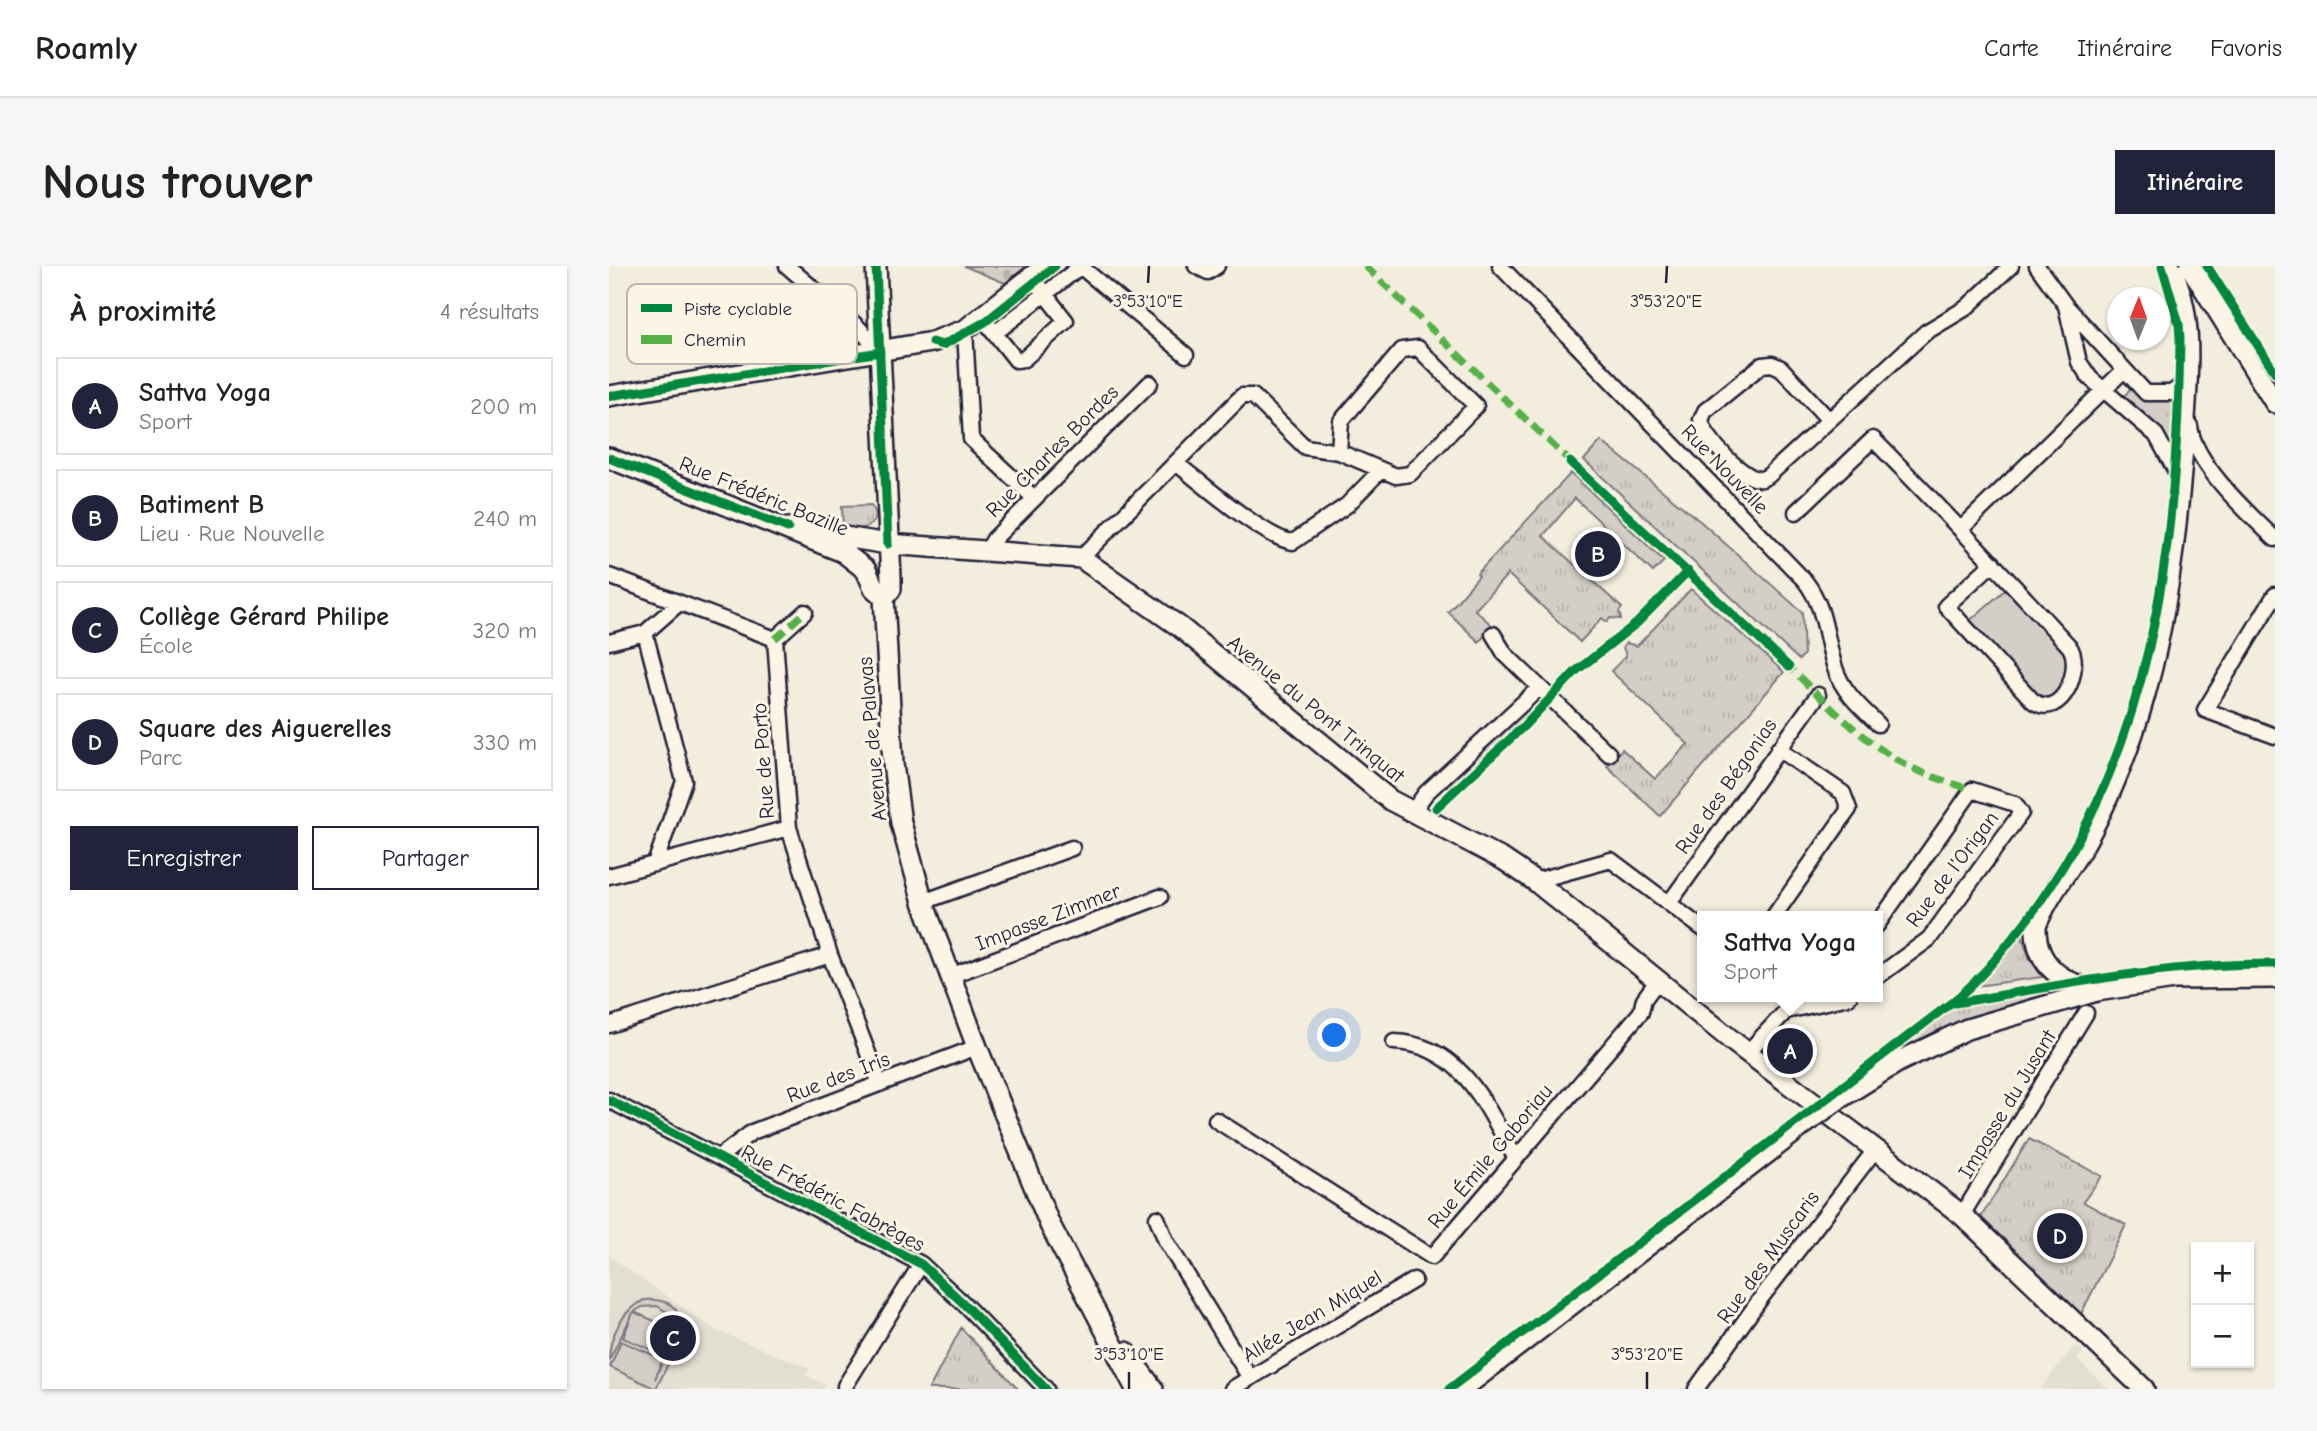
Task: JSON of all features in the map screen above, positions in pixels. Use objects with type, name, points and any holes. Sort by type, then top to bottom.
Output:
[{"type":"main road","name":"Avenue de Palavas","points":[[876,266],[891,589],[884,597],[893,764],[901,823],[923,902],[950,976],[1049,1225],[1075,1279],[1109,1338],[1117,1359],[1136,1389]]},
{"type":"main road","points":[[2170,266],[2182,301],[2188,347]]},
{"type":"main road","points":[[2190,266],[2229,333],[2275,403]]},
{"type":"main road","points":[[857,356],[932,342],[965,330],[1038,272]]},
{"type":"main road","points":[[2097,991],[2068,984],[2059,977],[2043,955],[2036,926],[2100,813],[2137,722],[2156,651],[2171,575],[2187,388],[2187,336],[2199,326],[2218,324],[2229,333]]},
{"type":"main road","points":[[609,396],[806,364]]},
{"type":"main road","name":"Rue Frédéric Bazille","points":[[609,458],[843,552],[866,570],[874,588],[884,597]]},
{"type":"main road","points":[[788,528],[888,544],[1081,558]]},
{"type":"main road","points":[[866,570],[888,544]]},
{"type":"main road","name":"Avenue du Pont Trinquat","points":[[1081,558],[1180,627],[1389,800],[1504,860],[1535,881],[1747,1053],[1962,1215],[2144,1389]]},
{"type":"main road","points":[[1462,1389],[1810,1120],[1898,1062],[1967,1030],[2097,991],[2174,979],[2275,978]]},
{"type":"main road","name":"Avenue de Palavas","points":[[1109,1338],[1129,1355],[1153,1389]]},
{"type":"street","points":[[787,266],[808,284]]},
{"type":"street","points":[[995,333],[1081,266],[1186,355]]},
{"type":"street","points":[[1196,266],[1208,272],[1217,266]]},
{"type":"street","name":"Rue Nouvelle","points":[[1500,266],[1805,581],[1820,603],[1839,678],[1858,704],[1878,724]]},
{"type":"street","points":[[1829,420],[1781,368],[1772,364],[1762,365],[1705,411],[1701,420],[1704,431],[1744,475],[1757,480],[1769,476],[1926,332],[1966,308],[2011,266]]},
{"type":"street","points":[[2037,266],[2066,306],[2146,393],[2155,395],[2187,388],[2193,443],[2235,499],[2275,539]]},
{"type":"street","points":[[982,317],[1016,360],[1024,359],[1066,321],[1046,293],[1038,272]]},
{"type":"street","points":[[2066,306],[2079,362],[2104,393],[2157,435],[2180,479]]},
{"type":"street","points":[[857,326],[880,352]]},
{"type":"street","points":[[965,330],[971,439],[1034,498]]},
{"type":"street","points":[[1081,558],[1242,396],[1253,396],[1305,447],[1339,452],[1396,476],[1410,474],[1476,406],[1418,348],[1399,352],[1341,421],[1339,452]]},
{"type":"street","points":[[1961,529],[2104,393],[2124,370]]},
{"type":"street","name":"Rue Charles Bordes","points":[[987,551],[989,543],[1150,383]]},
{"type":"street","points":[[1796,512],[1873,439],[1961,529],[1993,563],[2074,652],[2074,669],[2063,695],[2054,704],[2043,706],[2033,701],[1946,606],[1993,563]]},
{"type":"street","points":[[1177,464],[1264,529],[1284,541],[1293,542],[1347,505],[1381,470]]},
{"type":"street","points":[[609,576],[775,639],[805,612]]},
{"type":"street","points":[[2275,595],[2205,710],[2275,736]]},
{"type":"street","points":[[609,642],[645,633],[678,604]]},
{"type":"street","points":[[645,633],[684,781],[655,864]]},
{"type":"street","points":[[1493,634],[1505,654],[1609,754]]},
{"type":"street","name":"Rue de Porto","points":[[775,639],[789,828],[830,955],[880,1084]]},
{"type":"street","points":[[1412,812],[1539,688]]},
{"type":"street","name":"Rue des Bégonias","points":[[1670,902],[1818,695]]},
{"type":"street","points":[[1778,750],[1843,793],[1849,810],[1778,911]]},
{"type":"street","name":"Rue de l'Origan","points":[[1883,918],[1972,790],[2020,808],[2021,813],[1929,939],[1883,969]]},
{"type":"street","points":[[609,876],[789,828]]},
{"type":"street","points":[[923,902],[1072,848]]},
{"type":"street","points":[[1535,881],[1611,860],[1697,924]]},
{"type":"street","name":"Impasse Zimmer","points":[[950,976],[1160,897]]},
{"type":"street","points":[[609,1025],[830,955]]},
{"type":"street","name":"Rue Émile Gaboriau","points":[[1216,1120],[1433,1257],[1515,1157],[1641,1012],[1644,999],[1658,980]]},
{"type":"street","points":[[1747,1053],[1786,1011],[1820,1002]]},
{"type":"street","name":"Impasse du Jusant","points":[[1962,1215],[2087,1013]]},
{"type":"street","points":[[1394,1042],[1417,1042],[1463,1071],[1515,1157]]},
{"type":"street","name":"Rue des Iris","points":[[719,1157],[752,1132],[977,1047]]},
{"type":"street","name":"Rue Frédéric Fabrèges","points":[[609,1100],[921,1264],[963,1303],[1046,1389]]},
{"type":"street","name":"Rue des Muscaris","points":[[1696,1389],[1761,1298],[1875,1150]]},
{"type":"street","points":[[1157,1218],[1166,1241],[1250,1378]]},
{"type":"street","name":"Rue Frédéric Fabrèges","points":[[845,1387],[921,1264]]},
{"type":"street","name":"Allée Jean Miquel","points":[[1232,1389],[1414,1280]]},
{"type":"shaded area","points":[[609,1256],[715,1330],[809,1368],[806,1375],[825,1385],[823,1389],[609,1389]]},
{"type":"shaded area","points":[[2075,1345],[2083,1351],[2077,1360],[2109,1389],[2040,1389]]},
{"type":"green space","points":[[964,266],[1027,266],[1005,283]]},
{"type":"green space","points":[[2130,389],[2147,400],[2175,399],[2173,454],[2122,399]]},
{"type":"green space","points":[[1601,441],[1701,522],[1802,612],[1804,654],[1799,660],[1584,460]]},
{"type":"green space","points":[[1571,473],[1664,561],[1653,572],[1575,498],[1543,536],[1622,608],[1619,612],[1621,619],[1610,618],[1607,622],[1602,618],[1580,642],[1508,574],[1475,610],[1493,626],[1479,642],[1448,612],[1479,576],[1477,574]]},
{"type":"green space","points":[[871,505],[876,518],[869,526],[843,529],[842,506]]},
{"type":"green space","points":[[2007,588],[2065,649],[2071,662],[2061,688],[2047,698],[2039,698],[1968,622]]},
{"type":"green space","points":[[1691,589],[1784,672],[1660,816],[1607,766],[1622,749],[1655,779],[1688,744],[1611,671],[1626,656],[1623,647],[1626,643],[1637,646]]},
{"type":"green space","points":[[1540,695],[1545,698],[1452,790],[1447,785]]},
{"type":"green space","points":[[2021,933],[2029,957],[2042,977],[1977,986]]},
{"type":"green space","points":[[2061,989],[2072,994],[1865,1075],[1952,1007]]},
{"type":"green space","points":[[2029,1139],[2102,1176],[2083,1202],[2126,1225],[2081,1314],[1981,1217]]},
{"type":"green space","points":[[644,1300],[663,1302],[675,1308],[679,1319],[675,1347],[656,1389],[610,1367],[621,1341],[663,1359],[655,1379],[675,1332],[664,1355],[623,1338],[633,1313],[609,1360],[615,1333],[636,1304]],"holes":[[[657,1306],[670,1314],[675,1330],[634,1312],[642,1307]]]},
{"type":"green space","points":[[961,1328],[1018,1389],[929,1389]]},
{"type":"marked path","points":[[1365,266],[1575,466]]},
{"type":"marked path","points":[[775,639],[805,612]]},
{"type":"marked path","points":[[1784,662],[1844,720],[1894,758],[1912,768],[1972,790]]},
{"type":"cycle path","points":[[876,266],[888,544]]},
{"type":"cycle path","points":[[932,342],[943,345],[985,322],[1055,266]]},
{"type":"cycle path","points":[[1449,1389],[1962,994],[1990,966],[2023,925],[2067,860],[2102,791],[2129,720],[2149,646],[2163,571],[2178,417],[2180,339],[2179,324],[2162,266]]},
{"type":"cycle path","points":[[2207,266],[2275,372]]},
{"type":"cycle path","points":[[857,356],[880,352]]},
{"type":"cycle path","points":[[609,396],[806,364]]},
{"type":"cycle path","points":[[609,458],[788,528]]},
{"type":"cycle path","points":[[1570,462],[1789,667]]},
{"type":"cycle path","points":[[1436,808],[1525,725],[1576,671],[1637,623],[1688,571]]},
{"type":"cycle path","points":[[1955,1003],[2154,971],[2275,964]]},
{"type":"cycle path","points":[[609,1100],[921,1264],[963,1303],[1046,1389]]},
{"type":"place","name":"Batiment B","points":[[1598,554]]},
{"type":"place","name":"Sattva Yoga","points":[[1790,1051]]},
{"type":"place","name":"Square des Aiguerelles","points":[[2060,1236]]},
{"type":"place","name":"Collège Gérard Philipe","points":[[673,1338]]}]
